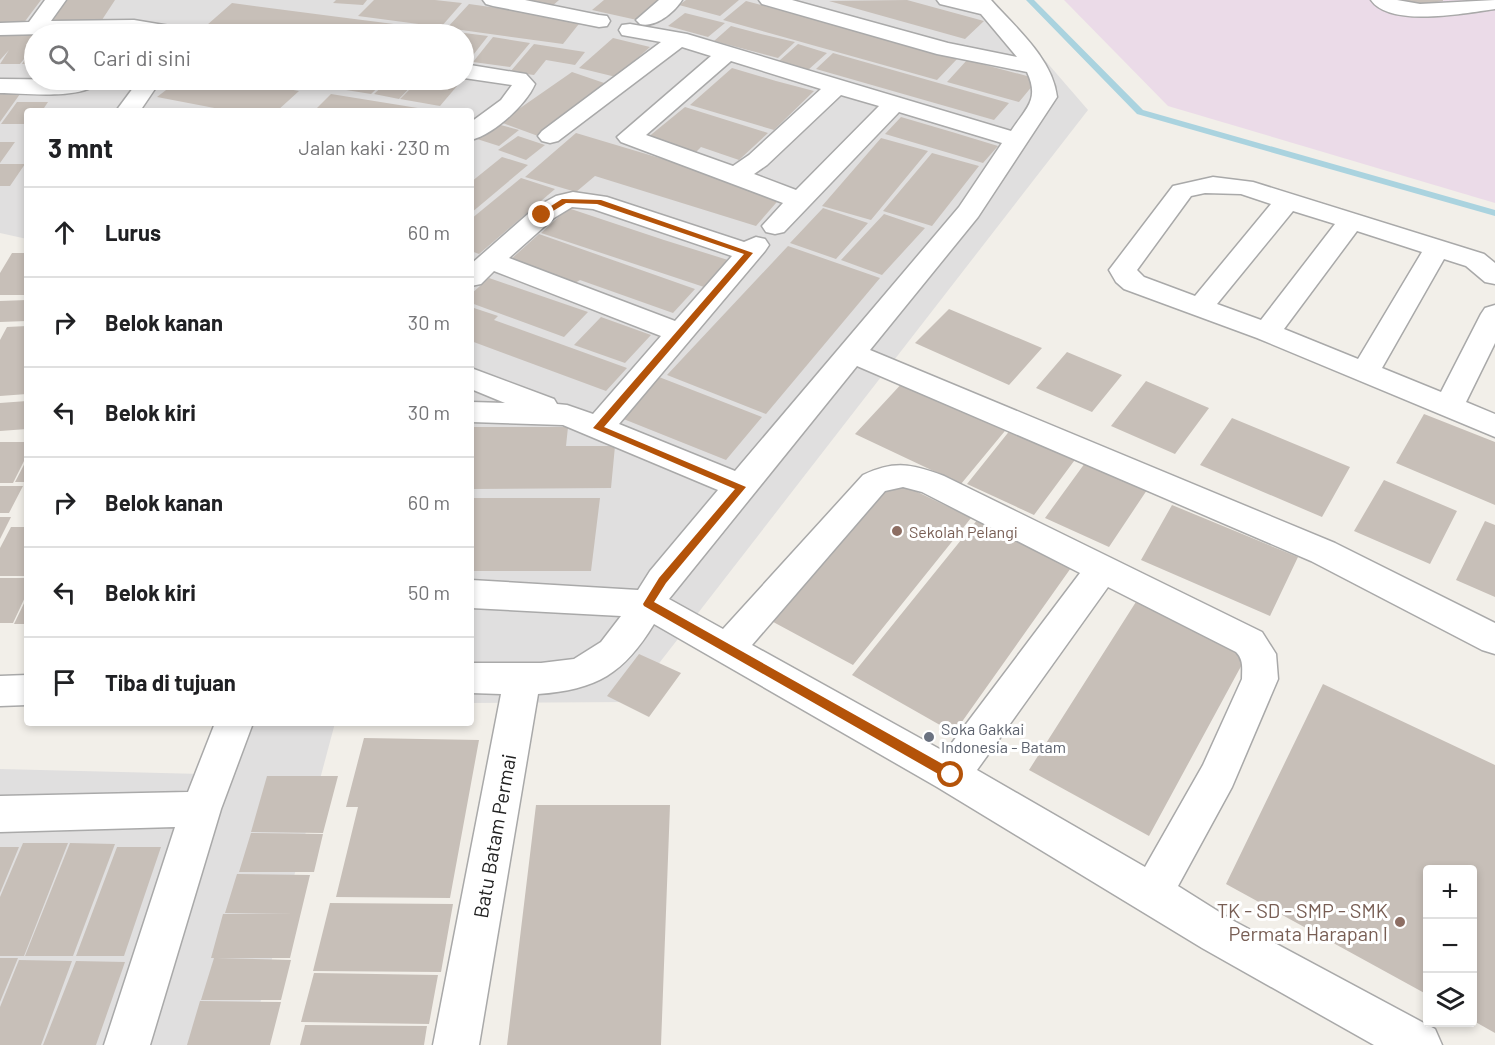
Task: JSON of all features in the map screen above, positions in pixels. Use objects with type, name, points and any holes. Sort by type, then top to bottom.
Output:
[{"type":"street","points":[[38,24],[56,0]]},
{"type":"street","points":[[493,0],[599,21]]},
{"type":"street","points":[[572,15],[590,0]]},
{"type":"street","points":[[672,0],[638,25],[726,54],[1017,141]]},
{"type":"street","points":[[769,0],[945,49],[1034,67]]},
{"type":"street","points":[[474,678],[566,676],[587,669],[607,658],[648,604],[662,580],[742,487],[969,212],[1045,97],[1044,83],[1020,47],[985,5],[947,0]]},
{"type":"street","points":[[1381,0],[1394,8],[1409,10],[1495,3]]},
{"type":"street","points":[[116,24],[136,23]]},
{"type":"street","points":[[0,29],[24,28]]},
{"type":"street","points":[[602,128],[679,39]]},
{"type":"street","points":[[550,136],[602,128],[726,54]]},
{"type":"street","points":[[474,72],[518,79],[524,84],[520,92],[507,105],[474,131]]},
{"type":"street","points":[[0,86],[24,86]]},
{"type":"street","points":[[736,175],[758,160],[836,87]]},
{"type":"street","points":[[131,108],[143,90]]},
{"type":"street","points":[[598,428],[760,241],[893,105]]},
{"type":"street","points":[[602,128],[736,175],[798,200]]},
{"type":"street","points":[[1495,276],[1475,261],[1437,248],[1244,187],[1220,184],[1197,185],[1182,191],[1123,270],[1134,283],[1267,332],[1495,426]]},
{"type":"street","points":[[481,269],[542,215],[557,204],[574,200],[598,202],[760,241]]},
{"type":"street","points":[[1200,307],[1287,201]]},
{"type":"street","points":[[1267,332],[1351,221]]},
{"type":"street","points":[[1365,372],[1437,248]]},
{"type":"street","points":[[481,269],[680,333]]},
{"type":"street","points":[[1449,407],[1495,314]]},
{"type":"street","points":[[852,354],[1323,552],[1495,640]]},
{"type":"street","points":[[474,379],[742,487]]},
{"type":"street","points":[[474,412],[567,415]]},
{"type":"street","points":[[727,649],[874,483],[889,476],[911,476],[933,484],[1249,642],[1254,646],[1261,662],[1260,679],[1218,775],[1175,849],[1153,894]]},
{"type":"street","points":[[951,775],[1102,569]]},
{"type":"street","points":[[474,594],[648,604],[951,775],[1217,934],[1419,1045]]},
{"type":"street","name":"Batu Batam Permai","points":[[456,1045],[523,677]]},
{"type":"street","points":[[0,691],[24,690]]},
{"type":"street","points":[[127,1045],[201,809],[233,726]]},
{"type":"street","points":[[0,814],[201,809]]},
{"type":"shaded area","points":[[0,0],[993,0],[1088,110],[629,702],[474,703],[474,108],[24,108],[24,238],[0,233]]},
{"type":"shaded area","points":[[1064,0],[1495,0],[1495,203],[1168,106]]},
{"type":"shaded area","points":[[222,726],[334,726],[249,1045],[0,1045],[0,769],[202,774]]},
{"type":"building","points":[[0,0],[41,0],[23,24],[0,24]]},
{"type":"building","points":[[60,0],[115,0],[99,24],[42,24]]},
{"type":"building","points":[[336,0],[367,0],[363,5],[333,3]]},
{"type":"building","points":[[374,0],[435,0],[462,3],[444,24],[418,24],[358,16]]},
{"type":"building","points":[[526,0],[559,0],[551,7]]},
{"type":"building","points":[[604,0],[660,0],[637,20],[592,10]]},
{"type":"building","points":[[686,0],[739,0],[720,16],[679,5]]},
{"type":"building","points":[[907,0],[984,21],[965,39],[829,1]]},
{"type":"building","points":[[1389,0],[1443,0],[1443,1],[1400,8]]},
{"type":"building","points":[[746,1],[958,58],[937,80],[723,20]]},
{"type":"building","points":[[232,3],[395,24],[208,24]]},
{"type":"building","points":[[469,4],[582,20],[563,44],[474,32],[474,24],[451,24]]},
{"type":"building","points":[[685,13],[725,23],[708,37],[668,26]]},
{"type":"building","points":[[731,26],[795,42],[778,58],[714,41]]},
{"type":"building","points":[[0,33],[24,33],[24,59],[20,64],[0,64],[9,50],[0,60]]},
{"type":"building","points":[[474,34],[488,36],[474,54]]},
{"type":"building","points":[[493,37],[530,43],[510,67],[474,61]]},
{"type":"building","points":[[613,38],[650,47],[616,77],[579,68]]},
{"type":"building","points":[[534,44],[585,52],[575,65],[546,60],[534,75],[510,72]]},
{"type":"building","points":[[798,44],[827,53],[808,70],[779,61]]},
{"type":"building","points":[[833,53],[1009,103],[994,120],[816,69]]},
{"type":"building","points":[[967,60],[1038,79],[1019,102],[947,82]]},
{"type":"building","points":[[732,68],[814,91],[774,130],[690,105]]},
{"type":"building","points":[[572,72],[610,85],[538,136],[500,122]]},
{"type":"building","points":[[166,90],[299,91],[280,108],[214,108],[157,97]]},
{"type":"building","points":[[346,90],[375,90],[371,94]]},
{"type":"building","points":[[378,90],[408,90],[399,99],[374,94]]},
{"type":"building","points":[[409,90],[454,90],[440,106],[400,99]]},
{"type":"building","points":[[0,94],[20,94],[0,122]]},
{"type":"building","points":[[331,94],[418,108],[317,108]]},
{"type":"building","points":[[17,102],[48,102],[44,108],[24,108],[24,124],[1,124]]},
{"type":"building","points":[[685,107],[768,133],[739,160],[701,147],[694,154],[647,138]]},
{"type":"building","points":[[901,117],[998,146],[983,163],[885,134]]},
{"type":"building","points":[[497,124],[519,130],[499,146],[477,139]]},
{"type":"building","points":[[576,133],[783,195],[756,226],[595,176],[576,192],[525,177]]},
{"type":"building","points":[[518,136],[545,145],[526,160],[498,150]]},
{"type":"building","points":[[881,138],[928,151],[871,220],[822,206]]},
{"type":"building","points":[[0,142],[15,142],[0,163]]},
{"type":"building","points":[[932,153],[979,166],[932,226],[883,211]]},
{"type":"building","points":[[502,157],[528,165],[474,210],[474,180]]},
{"type":"building","points":[[0,164],[24,164],[10,186],[0,186]]},
{"type":"building","points":[[521,178],[555,189],[479,254],[474,252],[474,217]]},
{"type":"building","points":[[568,208],[728,260],[704,287],[541,233]]},
{"type":"building","points":[[823,208],[868,223],[836,259],[790,243]]},
{"type":"building","points":[[884,214],[925,228],[882,275],[841,260]]},
{"type":"building","points":[[539,234],[695,289],[673,313],[580,280],[575,283],[510,260]]},
{"type":"building","points":[[788,246],[880,278],[766,414],[667,375]]},
{"type":"building","points":[[12,253],[24,253],[24,295],[0,295],[0,273]]},
{"type":"building","points":[[489,278],[588,312],[564,337],[474,304],[474,291]]},
{"type":"building","points":[[24,300],[24,321],[0,322],[0,301]]},
{"type":"building","points":[[474,308],[498,316],[494,320],[627,368],[606,391],[474,342]]},
{"type":"building","points":[[949,309],[1042,348],[1009,385],[915,343]]},
{"type":"building","points":[[601,317],[651,335],[625,363],[574,345]]},
{"type":"building","points":[[24,326],[24,394],[0,396],[0,340],[7,327]]},
{"type":"building","points":[[1067,352],[1122,375],[1092,412],[1036,388]]},
{"type":"building","points":[[659,377],[762,417],[726,460],[621,418]]},
{"type":"building","points":[[905,380],[1009,426],[961,484],[855,434]]},
{"type":"building","points":[[1146,381],[1209,408],[1175,454],[1111,426]]},
{"type":"building","points":[[24,401],[24,429],[0,431],[0,403]]},
{"type":"building","points":[[1424,414],[1495,442],[1495,505],[1396,463]]},
{"type":"building","points":[[1232,418],[1350,467],[1322,517],[1200,465]]},
{"type":"building","points":[[474,427],[568,427],[566,446],[615,446],[611,488],[474,489]]},
{"type":"building","points":[[1011,429],[1077,457],[1034,515],[967,484]]},
{"type":"building","points":[[0,442],[24,442],[24,461],[13,483],[0,483]]},
{"type":"building","points":[[1085,463],[1147,490],[1109,547],[1045,518]]},
{"type":"building","points":[[24,465],[24,482],[15,482]]},
{"type":"building","points":[[887,477],[971,518],[853,665],[764,617]]},
{"type":"building","points":[[1384,480],[1457,511],[1430,564],[1354,531]]},
{"type":"building","points":[[0,486],[23,486],[9,513],[0,513]]},
{"type":"building","points":[[474,498],[600,498],[591,571],[474,571]]},
{"type":"building","points":[[1172,505],[1298,557],[1270,616],[1141,560]]},
{"type":"building","points":[[0,517],[11,517],[0,539]]},
{"type":"building","points":[[978,519],[1073,565],[954,733],[852,675]]},
{"type":"building","points":[[1485,521],[1495,525],[1495,597],[1456,580]]},
{"type":"building","points":[[11,527],[24,527],[24,576],[0,576],[0,548]]},
{"type":"building","points":[[0,578],[24,578],[24,599],[13,623],[0,623]]},
{"type":"building","points":[[1141,594],[1252,646],[1149,836],[1029,770]]},
{"type":"building","points":[[24,603],[24,624],[14,624]]},
{"type":"building","points":[[639,654],[681,673],[649,717],[607,696]]},
{"type":"building","points":[[1323,684],[1495,765],[1495,1033],[1477,1023],[1477,865],[1423,865],[1423,992],[1226,884]]},
{"type":"building","points":[[364,738],[479,740],[450,898],[336,897],[358,807],[346,807]]},
{"type":"building","points":[[267,776],[338,776],[323,833],[251,832]]},
{"type":"building","points":[[536,805],[670,805],[661,1045],[507,1045]]},
{"type":"building","points":[[251,833],[323,834],[314,872],[239,872]]},
{"type":"building","points":[[23,843],[68,843],[24,956],[0,956],[0,897]]},
{"type":"building","points":[[70,843],[115,844],[73,956],[25,956]]},
{"type":"building","points":[[0,847],[19,847],[0,893]]},
{"type":"building","points":[[117,847],[161,847],[124,956],[76,956]]},
{"type":"building","points":[[237,874],[310,875],[290,958],[217,958],[291,960],[281,1000],[201,1000],[214,958],[211,958],[223,914],[293,914],[225,913]]},
{"type":"building","points":[[330,903],[453,904],[441,972],[313,971]]},
{"type":"building","points":[[0,958],[18,958],[0,1002]]},
{"type":"building","points":[[19,960],[72,961],[41,1045],[0,1045],[0,1007]]},
{"type":"building","points":[[76,961],[125,962],[96,1045],[43,1045]]},
{"type":"building","points":[[314,973],[438,975],[429,1024],[301,1022]]},
{"type":"building","points":[[200,1001],[281,1002],[270,1045],[187,1045]]},
{"type":"building","points":[[305,1025],[427,1026],[424,1045],[300,1045]]},
{"type":"waterway","points":[[1030,0],[1140,112],[1495,213]]},
{"type":"place","name":"Sekolah Pelangi","points":[[897,531]]},
{"type":"place","name":"Soka Gakkai Indonesia - Batam","points":[[929,737]]},
{"type":"place","name":"TK - SD - SMP - SMK Permata Harapan I","points":[[1400,922]]},
{"type":"route","points":[[542,215],[565,201],[598,202],[749,253],[598,428],[742,487],[662,580],[648,604],[951,775]]}]
